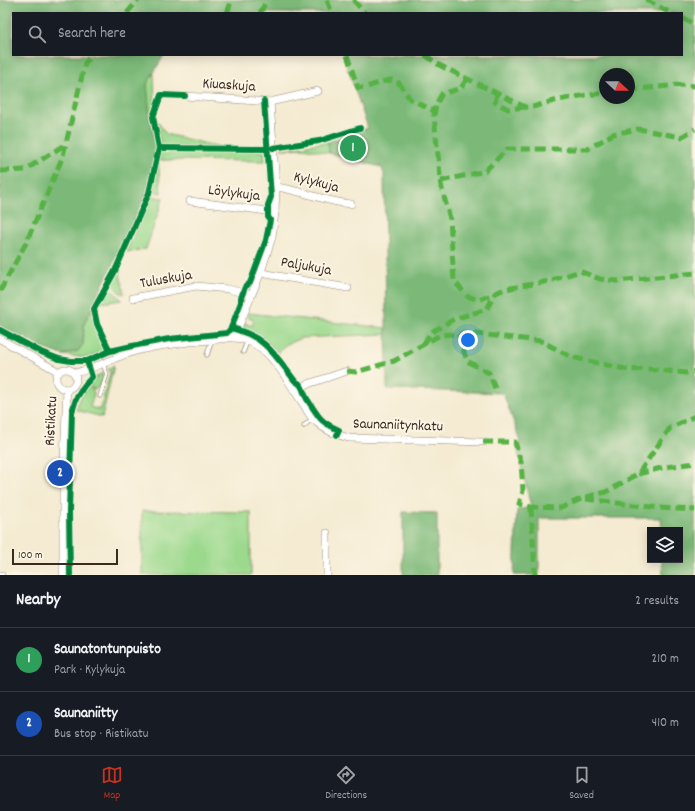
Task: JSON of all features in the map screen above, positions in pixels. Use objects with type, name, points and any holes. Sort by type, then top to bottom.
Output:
[{"type":"street","name":"Kiuaskuja","points":[[185,96],[270,102],[318,91]]},
{"type":"street","points":[[234,338],[261,272],[272,237],[276,187],[270,102]]},
{"type":"street","name":"Kylykuja","points":[[276,187],[350,204]]},
{"type":"street","name":"Löylykuja","points":[[190,201],[275,212]]},
{"type":"street","name":"Paljukuja","points":[[261,272],[348,288]]},
{"type":"street","name":"Tuluskuja","points":[[133,298],[196,286],[228,289],[251,295]]},
{"type":"street","name":"Saunaniitynkatu","points":[[75,373],[137,351],[171,345],[234,338],[254,343],[267,353],[313,418],[331,433],[349,438],[483,442]]},
{"type":"street","points":[[0,339],[59,372]]},
{"type":"street","points":[[68,369],[75,373],[75,384],[67,389],[61,387],[57,383],[57,376],[62,370],[68,369]]},
{"type":"street","points":[[294,391],[302,386],[347,371]]},
{"type":"street","name":"Ristikatu","points":[[63,575],[63,481],[67,389]]},
{"type":"street","points":[[327,533],[327,575]]},
{"type":"lane","points":[[207,355],[212,340]]},
{"type":"lane","points":[[243,352],[248,341]]},
{"type":"lane","points":[[100,396],[107,374],[103,363]]},
{"type":"lane","points":[[304,426],[313,418]]},
{"type":"green space","points":[[0,0],[695,0],[695,575],[663,575],[662,563],[683,563],[683,527],[662,527],[661,518],[539,518],[539,575],[514,575],[517,510],[531,507],[517,448],[520,439],[503,393],[387,389],[384,173],[381,167],[329,153],[328,142],[368,128],[343,56],[683,56],[683,12],[12,12],[12,56],[163,56],[147,84],[150,117],[157,148],[146,195],[84,324],[83,344],[78,351],[63,355],[45,349],[0,326]]},
{"type":"green space","points":[[154,73],[155,106],[150,117],[146,84]]},
{"type":"green space","points":[[155,118],[166,134],[224,148],[161,146]]},
{"type":"green space","points":[[328,142],[329,153],[304,148],[281,149]]},
{"type":"green space","points":[[160,150],[264,151],[265,161],[158,160]]},
{"type":"green space","points":[[158,160],[161,193],[152,191]]},
{"type":"green space","points":[[151,196],[163,198],[146,249],[126,252]]},
{"type":"green space","points":[[119,268],[124,294],[120,293],[112,284]]},
{"type":"green space","points":[[109,287],[122,300],[99,303]]},
{"type":"green space","points":[[91,309],[95,325],[107,350],[87,358],[63,355],[78,351],[83,344],[84,324]]},
{"type":"green space","points":[[248,313],[386,328],[387,334],[301,338],[285,345],[278,353],[266,341],[241,327],[243,322],[252,326],[254,320],[247,317]]},
{"type":"green space","points":[[114,365],[102,417],[76,410],[78,402],[88,386],[93,390],[94,394],[90,407],[100,410],[110,373],[108,369]]},
{"type":"green space","points":[[102,373],[103,379],[99,387],[94,389],[89,385]]},
{"type":"green space","points":[[142,511],[251,512],[251,575],[142,575]]},
{"type":"green space","points":[[403,512],[437,513],[437,575],[403,575]]},
{"type":"marked path","points":[[128,12],[138,0]]},
{"type":"marked path","points":[[227,12],[232,0]]},
{"type":"marked path","points":[[261,12],[267,0]]},
{"type":"marked path","points":[[327,0],[332,12]]},
{"type":"marked path","points":[[353,0],[364,12]]},
{"type":"marked path","points":[[646,0],[669,12]]},
{"type":"marked path","points":[[683,18],[692,23],[695,22]]},
{"type":"marked path","points":[[0,291],[26,243],[63,156],[85,63],[91,56]]},
{"type":"marked path","points":[[347,56],[358,88],[392,80],[399,83],[410,99],[434,111]]},
{"type":"marked path","points":[[426,56],[439,65],[525,107],[533,107],[568,98],[599,94]]},
{"type":"marked path","points":[[467,79],[461,88],[442,94],[436,104],[434,116],[441,185],[450,219],[454,281],[467,296],[479,300],[505,289],[549,281],[580,271],[600,279],[617,281],[695,273]]},
{"type":"marked path","points":[[635,89],[679,85],[695,86]]},
{"type":"marked path","points":[[497,94],[495,102],[508,109],[525,107]]},
{"type":"marked path","points":[[441,181],[485,171],[507,149],[588,149],[613,134],[639,129],[681,137],[695,129]]},
{"type":"marked path","points":[[0,171],[25,170],[66,144]]},
{"type":"marked path","points":[[424,344],[430,333],[454,319],[487,309],[495,293]]},
{"type":"marked path","points":[[347,371],[356,372],[394,361],[440,335],[468,333],[541,341],[571,357],[629,370],[649,369],[686,373],[695,371]]},
{"type":"marked path","points":[[458,334],[467,361],[489,373],[497,393]]},
{"type":"marked path","points":[[483,442],[515,442],[521,462],[523,491],[519,504],[531,507],[561,508],[583,498],[606,492],[638,474],[670,428],[695,416]]},
{"type":"marked path","points":[[638,474],[665,467],[695,463]]},
{"type":"marked path","points":[[586,499],[659,508],[695,510]]},
{"type":"marked path","points":[[531,507],[535,575]]},
{"type":"cycle path","points":[[110,351],[97,324],[94,309],[115,271],[149,193],[159,148],[153,117],[161,95],[185,96]]},
{"type":"cycle path","points":[[231,328],[245,287],[250,283],[266,240],[270,220],[268,217],[268,205],[271,197],[264,101]]},
{"type":"cycle path","points":[[273,148],[319,141],[360,128]]},
{"type":"cycle path","points":[[159,148],[267,149]]},
{"type":"cycle path","points":[[0,330],[41,352],[59,359],[87,361],[110,351],[169,339],[227,333],[231,328],[253,336],[261,341],[275,355],[295,381],[301,386],[307,399],[320,418],[326,424],[339,430],[337,435]]},
{"type":"cycle path","points":[[70,575],[69,511],[72,412],[76,399],[92,377],[87,361]]},
{"type":"place","name":"Saunatontunpuisto","points":[[353,148]]},
{"type":"place","name":"Saunaniitty","points":[[60,473]]}]
